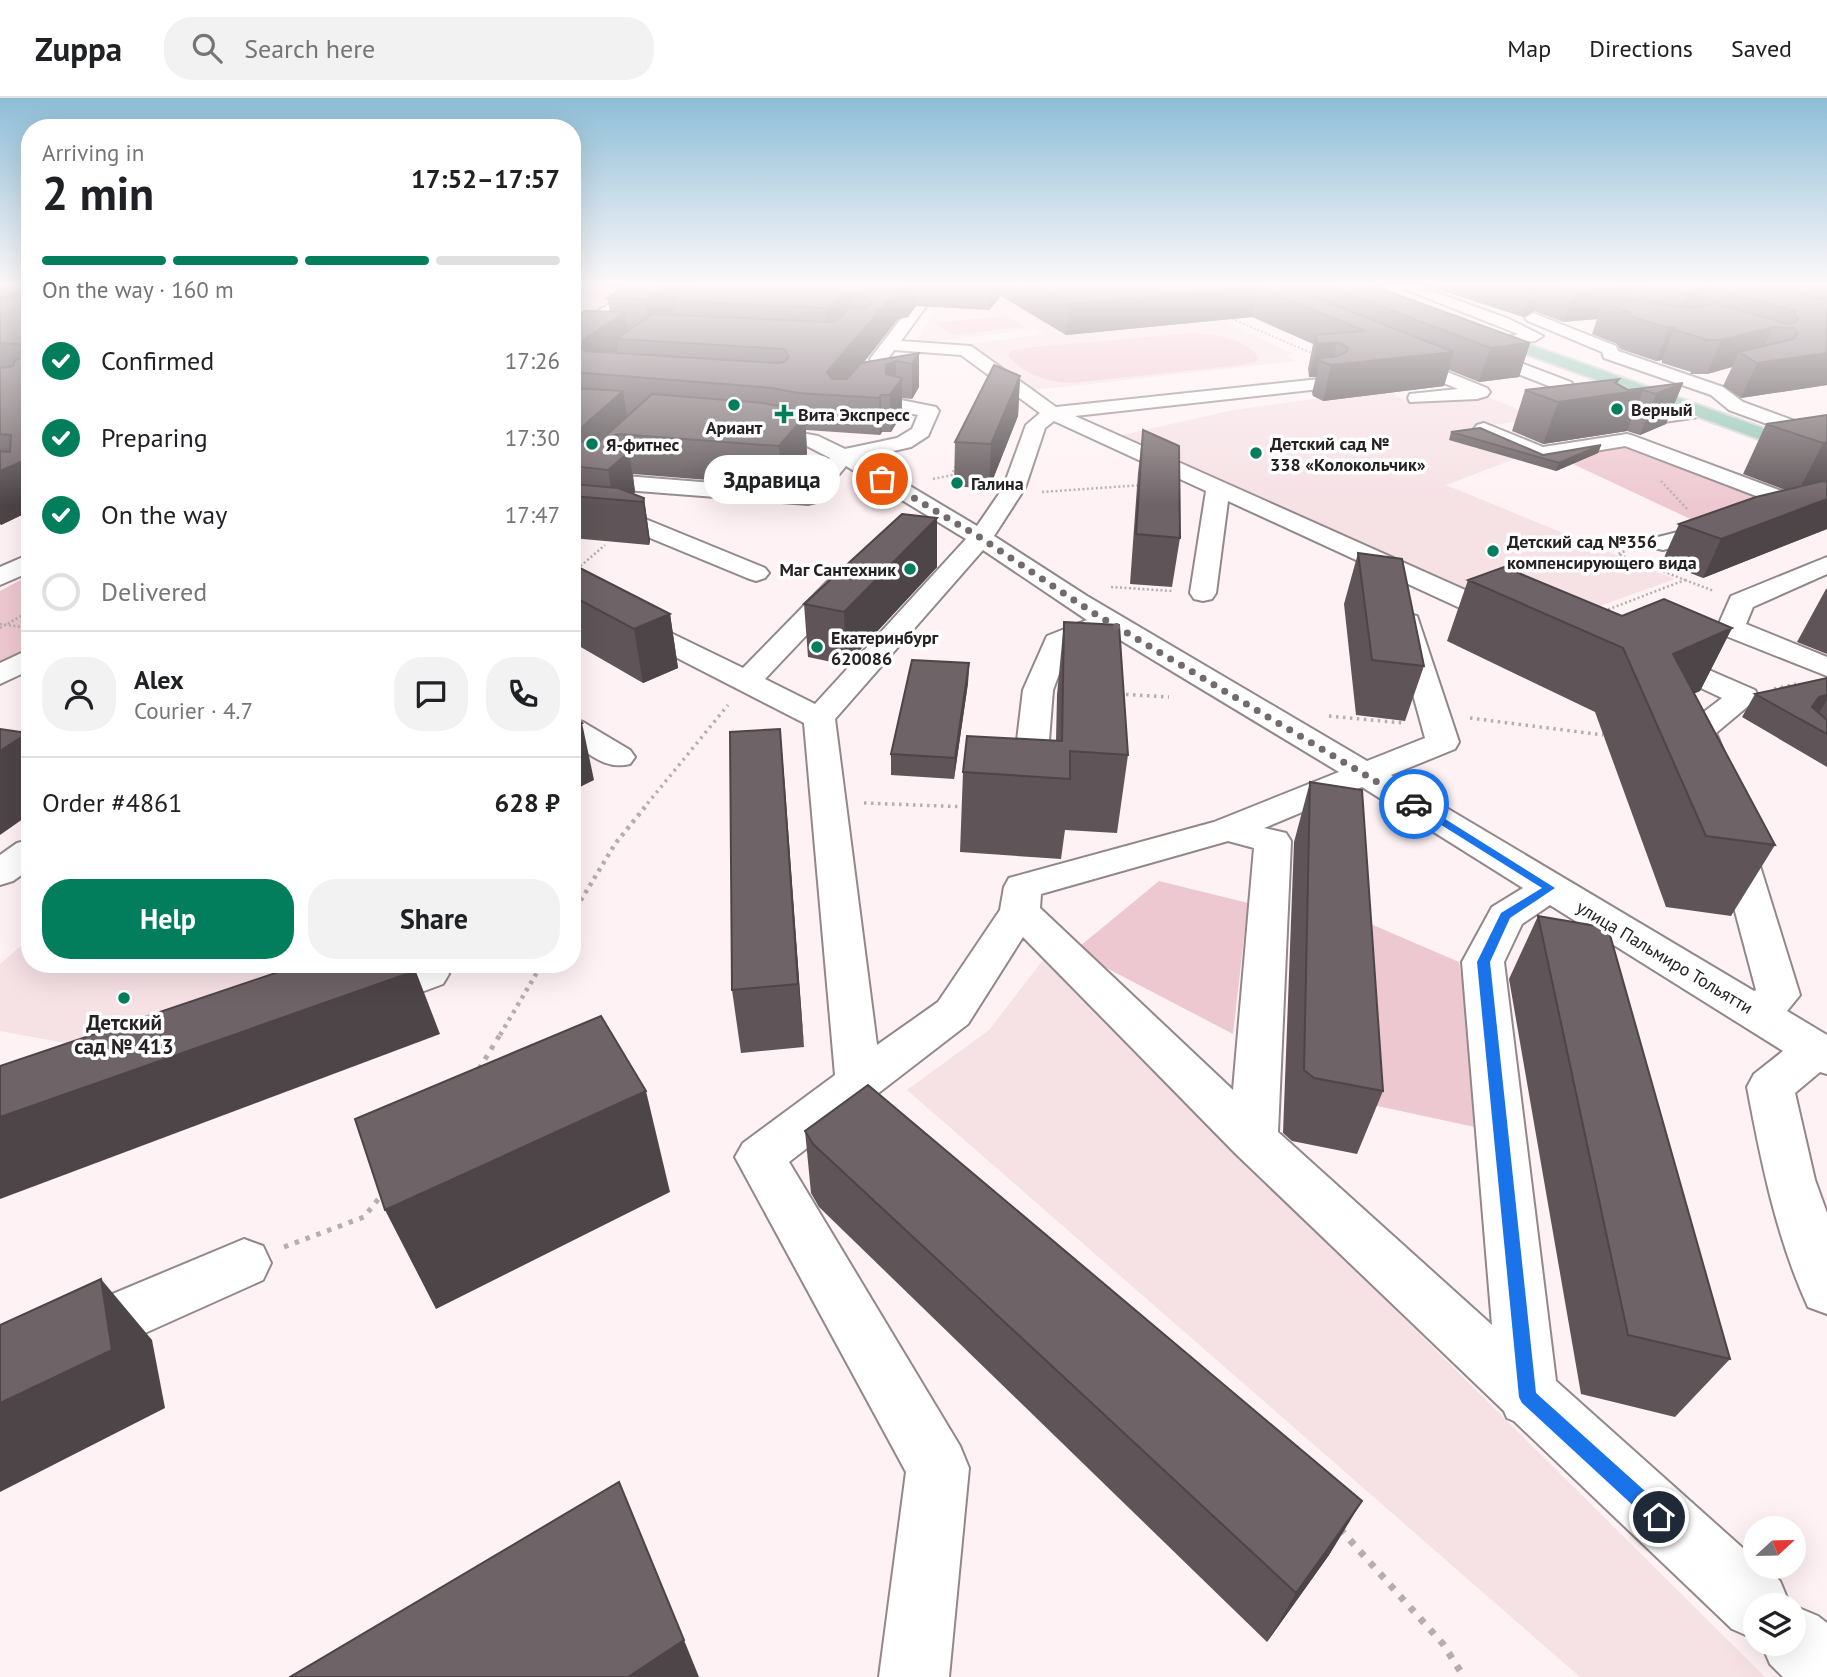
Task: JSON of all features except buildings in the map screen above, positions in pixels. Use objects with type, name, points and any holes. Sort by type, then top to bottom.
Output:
[{"type":"main road","points":[[1562,358],[1612,380],[1827,458]]},
{"type":"street","points":[[871,369],[878,358]]},
{"type":"street","points":[[976,358],[1052,413],[1201,478],[1528,629]]},
{"type":"street","points":[[1399,358],[1482,392]]},
{"type":"street","points":[[1493,358],[1565,386]]},
{"type":"street","points":[[1617,358],[1696,387],[1717,391],[1735,406],[1804,431],[1770,438]]},
{"type":"street","points":[[1484,429],[1541,454],[1619,432],[1688,408],[1696,387],[1727,378]]},
{"type":"street","points":[[1417,398],[1612,380]]},
{"type":"street","points":[[863,1096],[819,718],[981,538],[1010,494],[1036,425],[1052,413],[1329,383]]},
{"type":"street","points":[[625,483],[808,497],[843,456],[904,443],[921,432],[929,411],[896,405]]},
{"type":"street","name":"улица Пальмиро Тольятти","points":[[730,427],[818,433],[843,456],[981,538],[1108,621],[1365,774],[1821,1053]]},
{"type":"street","points":[[1619,432],[1816,512]]},
{"type":"street","points":[[1201,478],[1203,593]]},
{"type":"street","points":[[1769,517],[1816,512]]},
{"type":"street","points":[[581,517],[630,521],[757,573]]},
{"type":"street","points":[[1663,542],[1745,523]]},
{"type":"street","points":[[747,681],[862,562]]},
{"type":"street","points":[[1827,565],[1741,602],[1731,628],[1827,667]]},
{"type":"street","points":[[0,577],[21,566]]},
{"type":"street","points":[[914,1677],[938,1468],[760,1157],[863,1096],[953,1013],[1020,911],[1023,887],[1227,830],[1443,742],[1390,566]]},
{"type":"street","points":[[581,598],[819,718]]},
{"type":"street","points":[[1027,801],[1038,690],[1057,642],[1108,621]]},
{"type":"street","points":[[1637,648],[1744,697],[1699,731],[1707,749],[1779,995],[1756,1012]]},
{"type":"street","points":[[0,675],[21,663]]},
{"type":"street","points":[[581,734],[618,757]]},
{"type":"street","points":[[1227,830],[1273,841],[1253,1140]]},
{"type":"street","points":[[0,873],[21,857]]},
{"type":"street","points":[[1528,1397],[1483,962],[1506,916],[1550,888]]},
{"type":"street","points":[[1020,911],[1253,1140],[1743,1594]]},
{"type":"street","points":[[338,1006],[428,974]]},
{"type":"street","points":[[1821,1053],[1770,1087],[1790,1180],[1827,1289]]},
{"type":"street","points":[[0,1370],[244,1263]]},
{"type":"street","points":[[1806,1651],[1827,1670]]},
{"type":"path","points":[[1619,432],[1708,532]]},
{"type":"path","points":[[917,502],[952,474],[958,463]]},
{"type":"path","points":[[1010,494],[1201,478]]},
{"type":"path","points":[[581,566],[630,521]]},
{"type":"path","points":[[1601,612],[1685,580],[1618,554],[1653,539],[1663,542]]},
{"type":"path","points":[[1102,587],[1203,593]]},
{"type":"path","points":[[6,625],[21,616]]},
{"type":"path","points":[[0,626],[21,627]]},
{"type":"path","points":[[581,900],[615,844],[747,681]]},
{"type":"path","points":[[1116,694],[1169,697]]},
{"type":"path","points":[[828,802],[993,808],[1027,801]]},
{"type":"path","points":[[476,1075],[537,973]]},
{"type":"path","points":[[244,1263],[364,1217],[389,1186]]},
{"type":"path","points":[[1335,1524],[1443,1644],[1464,1677]]},
{"type":"shaded area","points":[[989,358],[1291,358],[1296,361],[1035,390]]},
{"type":"shaded area","points":[[1010,358],[1259,359],[1242,365],[1071,383],[1036,376]]},
{"type":"shaded area","points":[[1382,390],[1410,402],[1483,395],[1539,418],[1473,428],[1530,453],[1446,485],[1675,579],[1547,625],[1118,436],[1233,410]]},
{"type":"shaded area","points":[[1629,446],[1786,506],[1701,524],[1558,457]]},
{"type":"shaded area","points":[[21,580],[21,652],[0,665],[0,591]]},
{"type":"shaded area","points":[[1159,881],[1248,903],[1233,1034],[1074,951]]},
{"type":"shaded area","points":[[1366,922],[1459,962],[1484,1129],[1368,1104]]},
{"type":"shaded area","name":"Детский сад № 413","points":[[21,946],[21,973],[328,973],[86,1047],[0,1031],[0,964]]},
{"type":"shaded area","points":[[1043,960],[1765,1677],[1580,1677],[907,1090],[989,1030]]},
{"type":"way so far","points":[[882,479],[981,538],[1092,612],[1414,804]]},
{"type":"place","name":"Ариант","points":[[734,405]]},
{"type":"place","name":"Верный","points":[[1617,409]]},
{"type":"place","name":"Вита Экспресс","points":[[784,414]]},
{"type":"place","name":"Я-фитнес","points":[[592,444]]},
{"type":"place","name":"Детский сад № 338 «Колокольчик»","points":[[1256,453]]},
{"type":"place","name":"Здравица","points":[[882,479]]},
{"type":"place","name":"Галина","points":[[957,483]]},
{"type":"place","name":"Детский сад №356 компенсирующего вида","points":[[1493,551]]},
{"type":"place","name":"Маг Сантехник","points":[[910,569]]},
{"type":"place","name":"Екатеринбург 620086","points":[[817,647]]},
{"type":"place","name":"Детский сад № 413","points":[[124,998]]},
{"type":"route","points":[[1414,804],[1550,888],[1506,916],[1483,962],[1528,1397],[1659,1517]]}]
